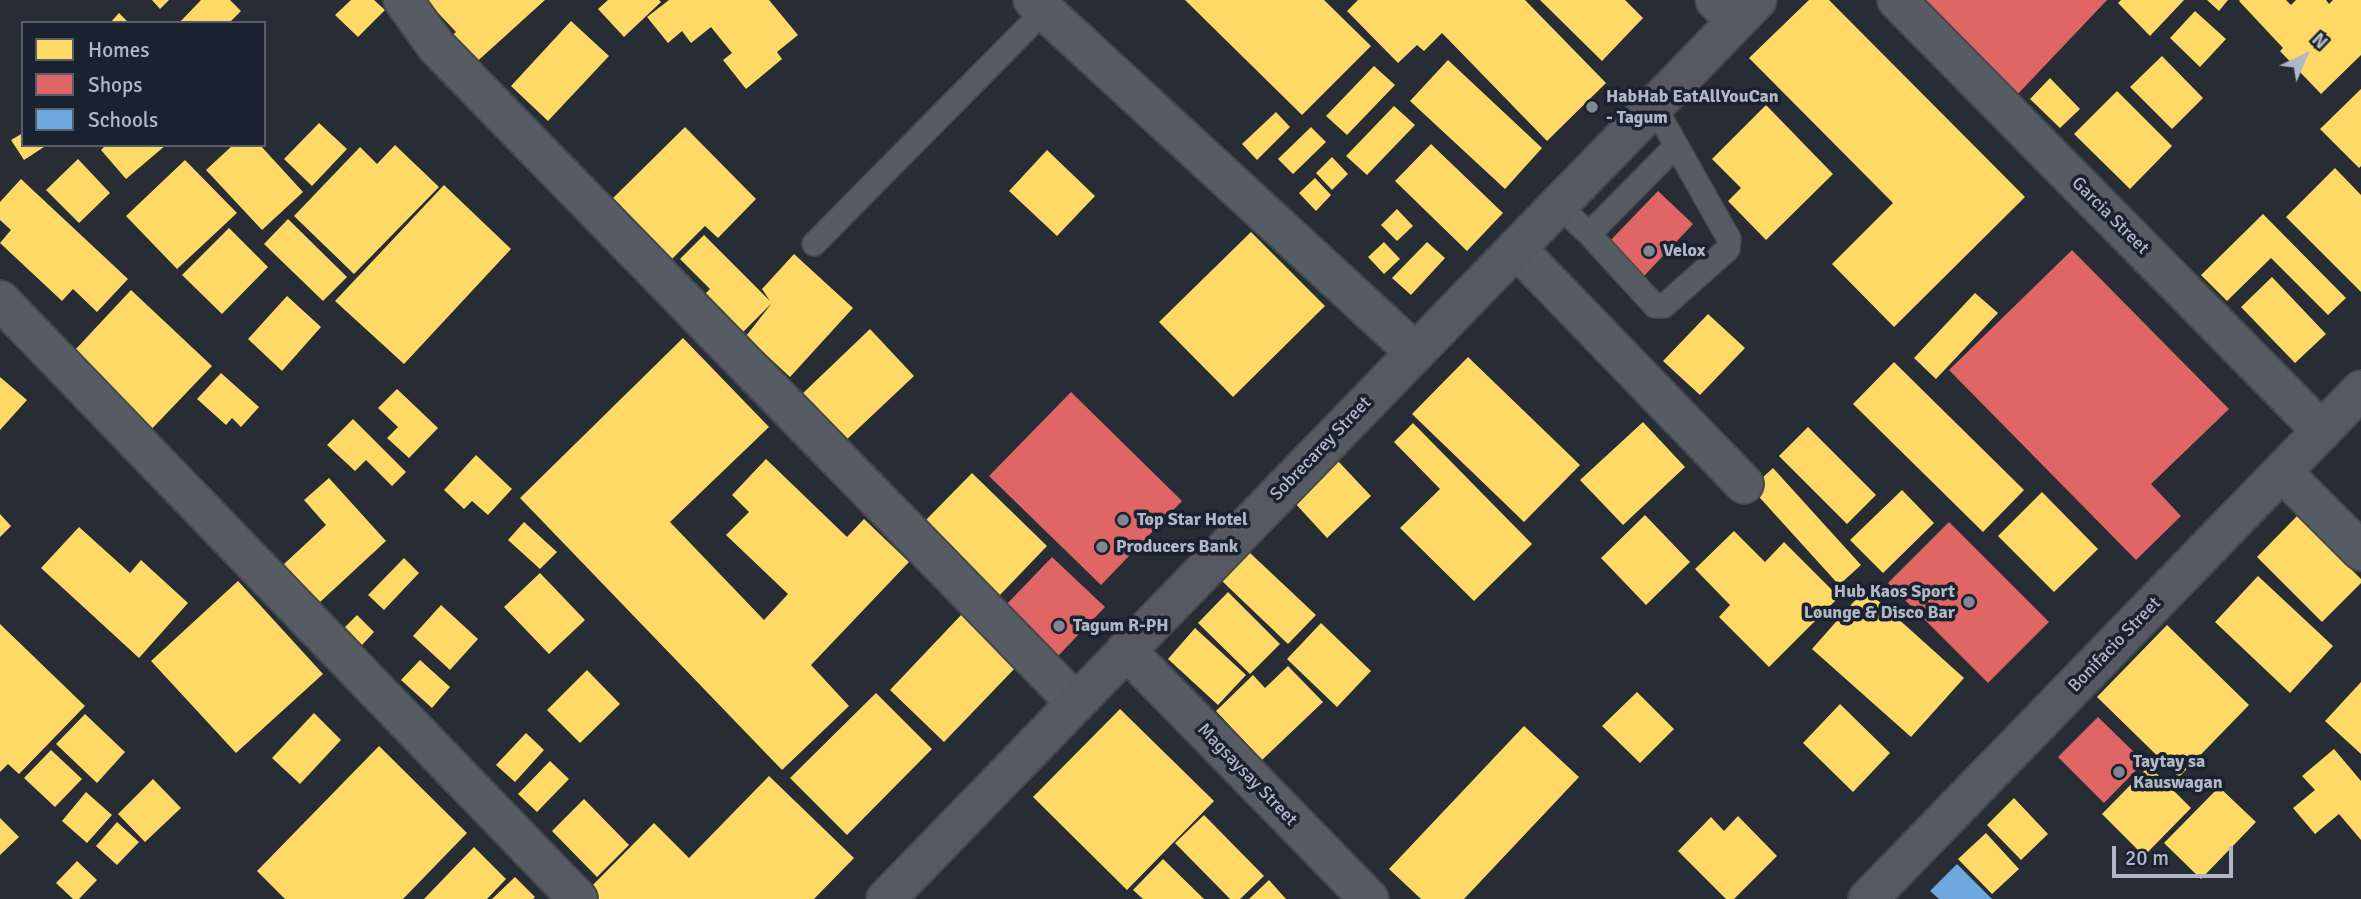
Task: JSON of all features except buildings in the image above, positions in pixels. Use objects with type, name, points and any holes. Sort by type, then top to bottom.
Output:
[{"type":"main road","name":"Sobrecarey Street","points":[[886,899],[1654,106],[1736,7]]},
{"type":"main road","name":"Bonifacio Street","points":[[1868,899],[2361,390]]},
{"type":"street","points":[[404,0],[436,46],[1075,702]]},
{"type":"street","name":"Garcia Street","points":[[1897,0],[2322,431]]},
{"type":"street","points":[[1039,6],[1415,352]]},
{"type":"street","points":[[1516,248],[1744,484]]},
{"type":"street","points":[[0,300],[578,899]]},
{"type":"street","points":[[2282,472],[2361,551]]},
{"type":"street","name":"Magsaysay Street","points":[[1126,650],[1369,899]]},
{"type":"lane","points":[[814,244],[1039,6]]},
{"type":"lane","points":[[1558,205],[1589,234],[1655,306],[1664,306],[1728,249],[1729,239],[1654,106]]},
{"type":"lane","points":[[1589,234],[1676,146]]},
{"type":"place","name":"HabHab EatAllYouCan - Tagum","points":[[1592,107]]},
{"type":"place","name":"Velox","points":[[1649,251]]},
{"type":"place","name":"Top Star Hotel","points":[[1123,520]]},
{"type":"place","name":"Producers Bank","points":[[1102,547]]},
{"type":"place","name":"Hub Kaos Sport Lounge & Disco Bar","points":[[1969,602]]},
{"type":"place","name":"Tagum R-PH","points":[[1059,626]]},
{"type":"place","name":"Taytay sa Kauswagan","points":[[2119,772]]}]
